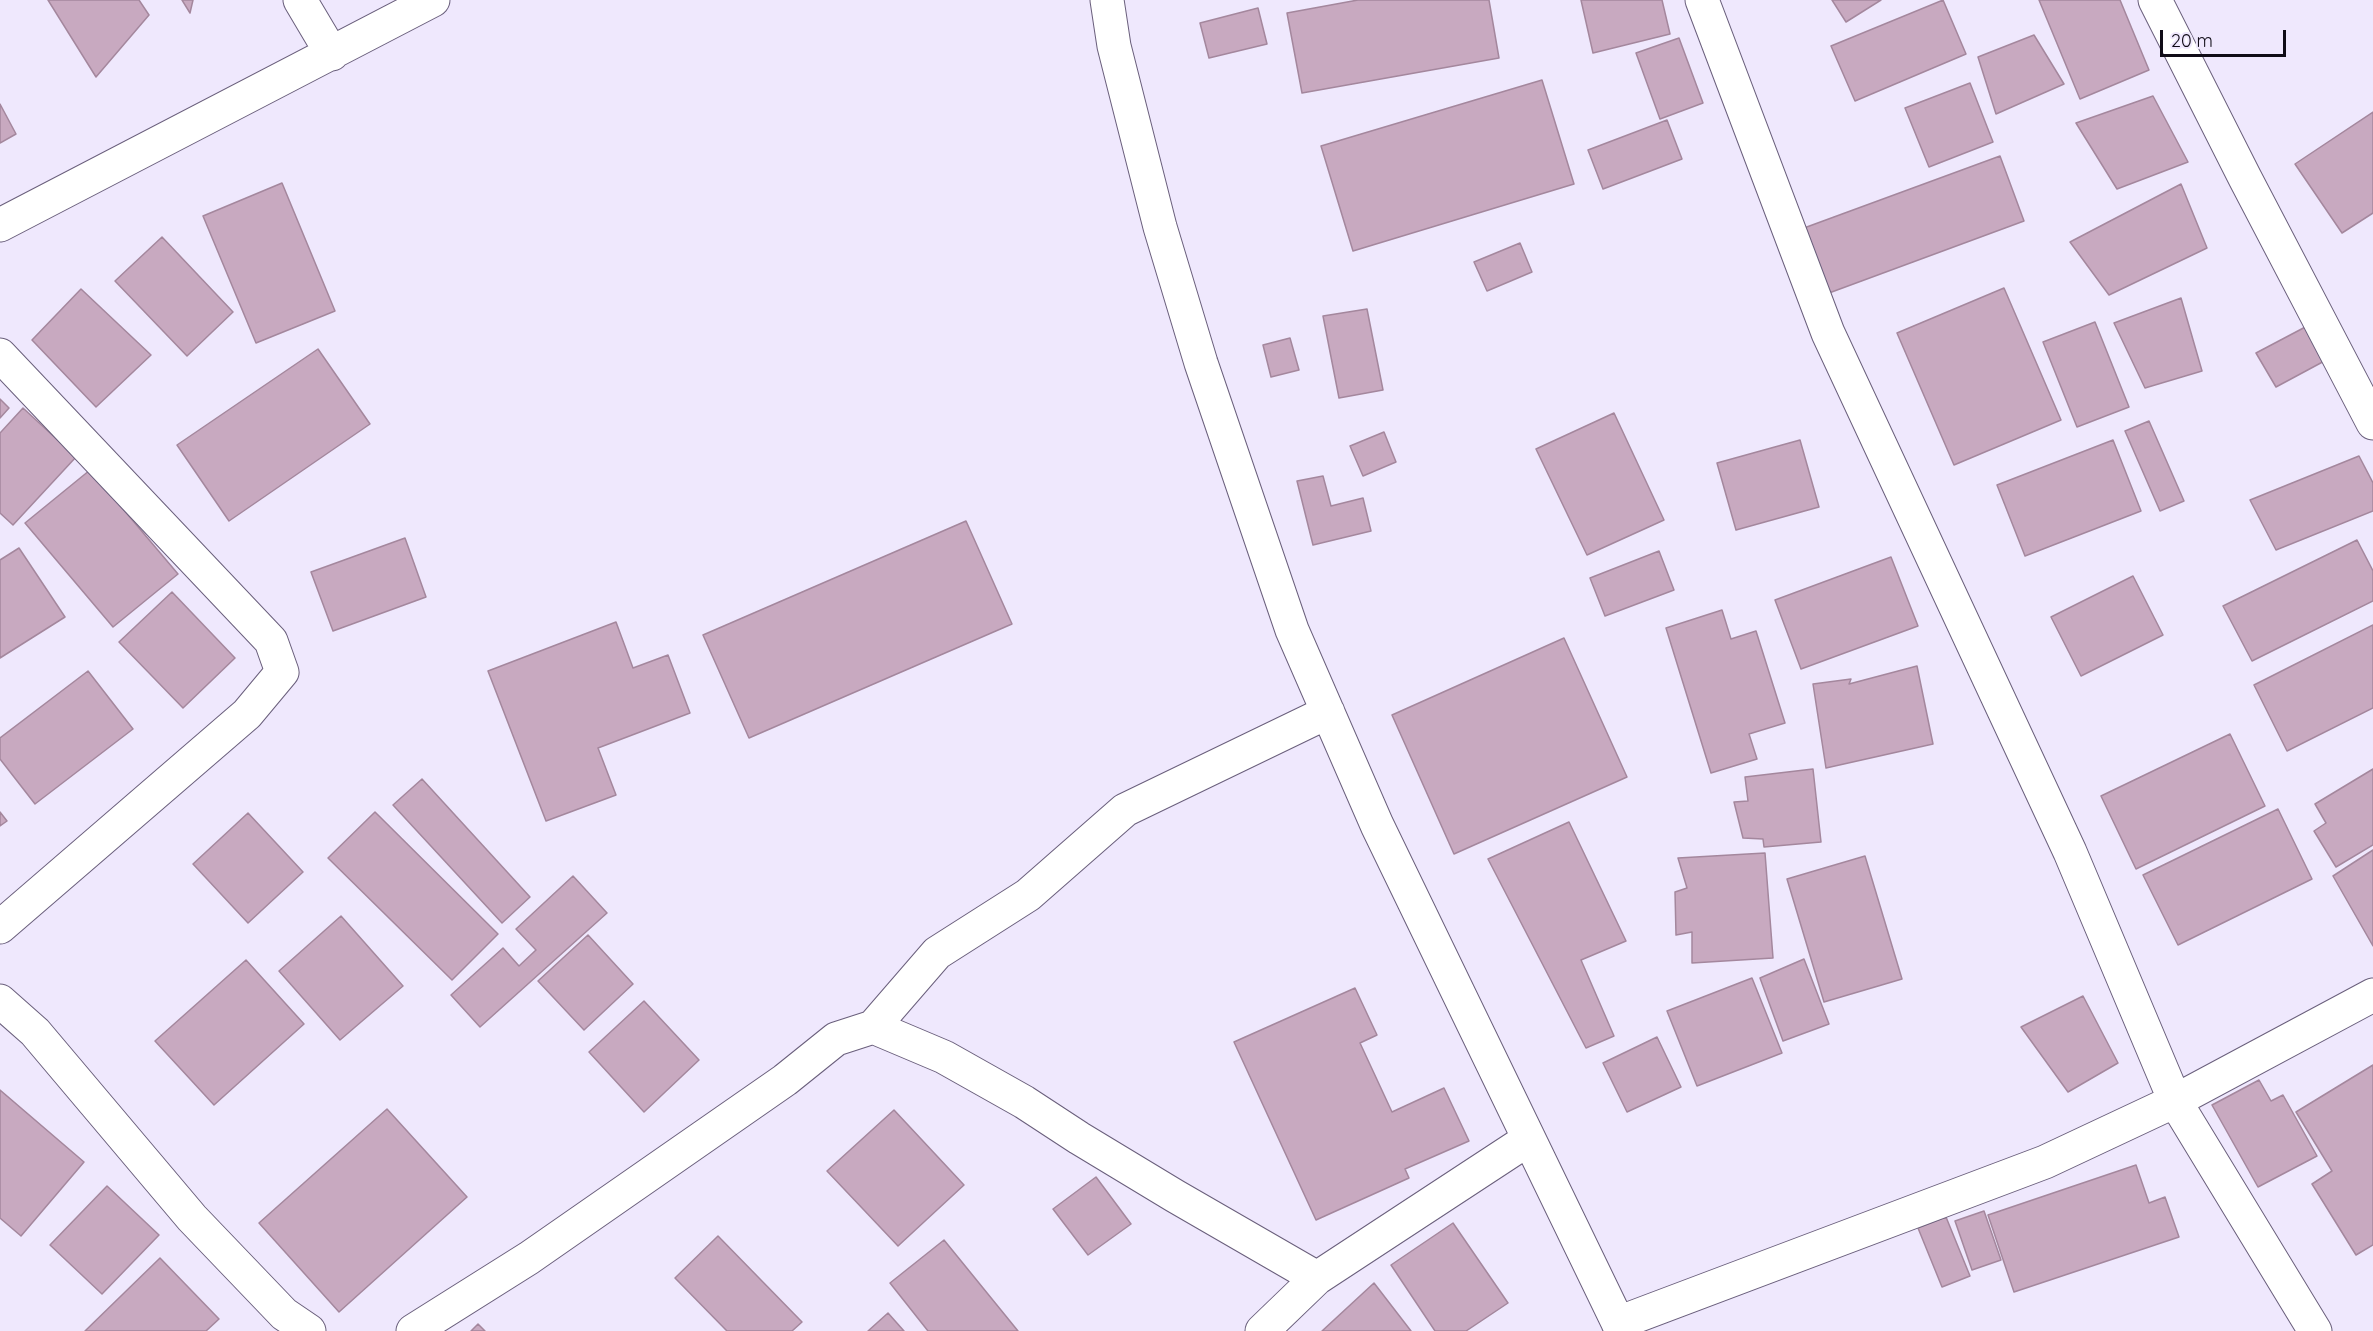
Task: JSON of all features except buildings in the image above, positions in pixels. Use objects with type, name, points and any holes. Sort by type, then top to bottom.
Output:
[{"type":"street","points":[[300,0],[332,54]]},
{"type":"street","points":[[0,225],[433,0]]},
{"type":"street","points":[[1107,0],[1114,46],[1160,227],[1201,363],[1292,630],[1377,825],[1620,1327],[2045,1162],[2175,1101],[2373,995]]},
{"type":"street","points":[[1702,0],[1828,333],[2070,852],[2175,1101],[2315,1331]]},
{"type":"street","points":[[2155,0],[2373,423]]},
{"type":"street","points":[[0,355],[270,641],[282,672],[247,714],[0,927]]},
{"type":"street","points":[[413,1331],[539,1251],[785,1080],[836,1039],[873,1027],[937,952],[1028,895],[1125,810],[1328,712]]},
{"type":"street","points":[[0,1001],[34,1032],[192,1218],[284,1314],[309,1331]]},
{"type":"street","points":[[873,1027],[944,1057],[1004,1091],[1176,1197],[1317,1278]]},
{"type":"street","points":[[1262,1331],[1317,1278],[1529,1139]]}]
